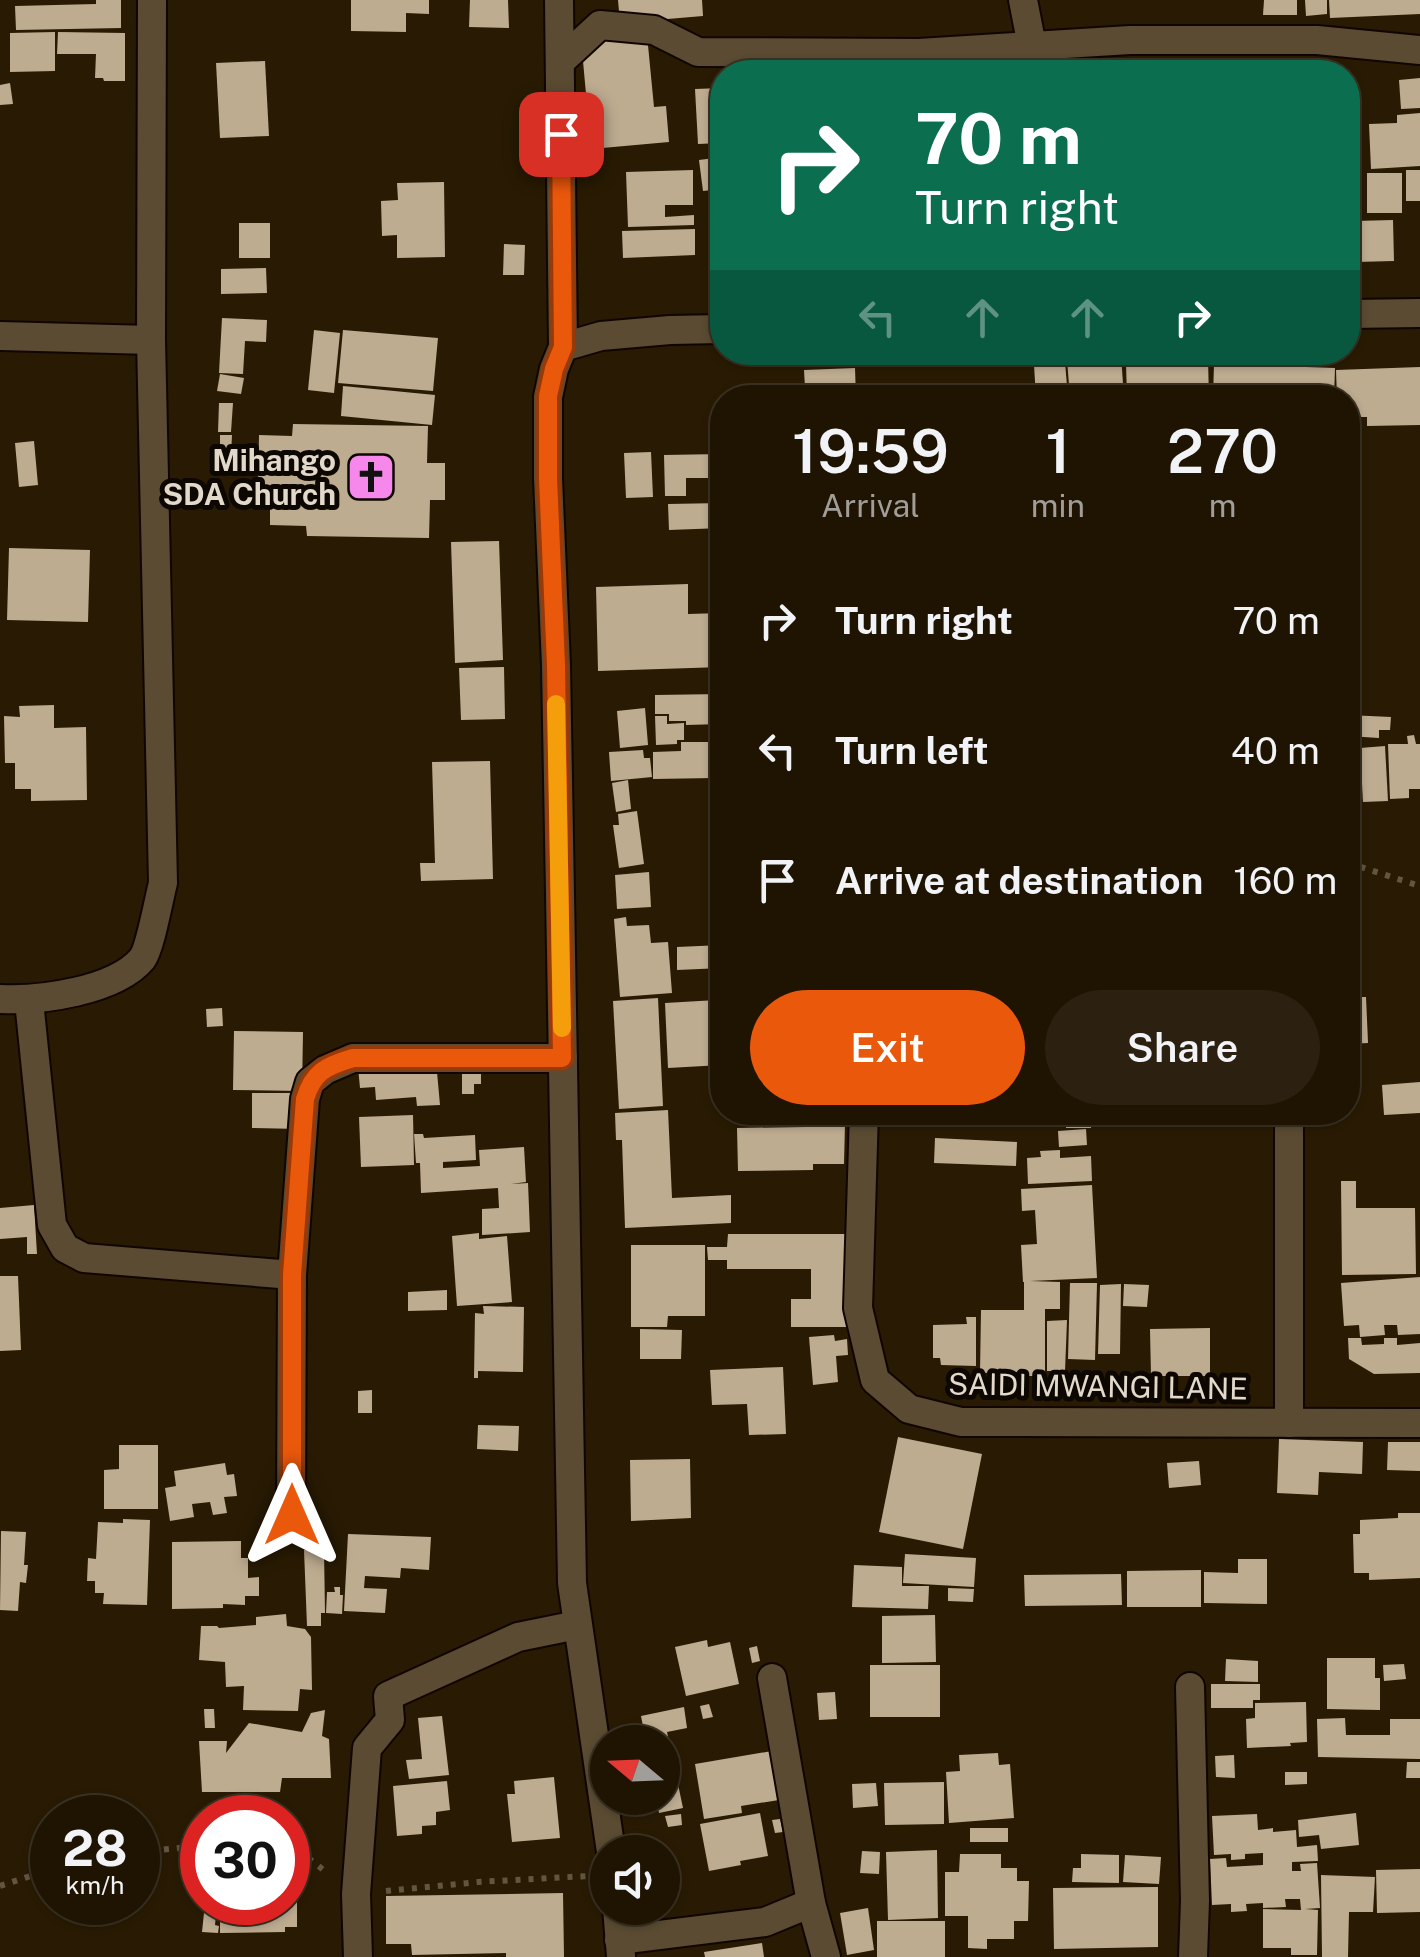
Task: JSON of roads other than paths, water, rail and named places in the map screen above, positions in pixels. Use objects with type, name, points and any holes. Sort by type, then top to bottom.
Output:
[{"type":"street","points":[[0,999],[30,1001],[114,982],[144,957],[162,883],[151,340],[152,0]]},
{"type":"street","points":[[559,0],[563,347],[548,396],[548,478],[556,665],[572,1583],[608,1835]]},
{"type":"street","points":[[1023,0],[1032,46]]},
{"type":"street","points":[[560,62],[600,25],[654,30],[698,52],[919,53],[1130,40],[1317,40],[1420,50]]},
{"type":"street","points":[[1360,314],[1420,313]]},
{"type":"street","points":[[563,347],[601,336],[710,329]]},
{"type":"street","points":[[0,336],[151,340]]},
{"type":"street","points":[[30,1001],[52,1225],[65,1248],[84,1258],[292,1275]]},
{"type":"street","points":[[292,1515],[292,1275],[305,1099],[310,1082],[324,1070],[353,1058],[562,1058]]},
{"type":"street","name":"SAIDI MWANGI LANE","points":[[864,1125],[858,1308],[875,1380],[909,1409],[960,1422],[1420,1423]]},
{"type":"street","points":[[1289,1423],[1290,1125]]},
{"type":"street","points":[[358,1957],[356,1894],[366,1748],[390,1720],[388,1696],[518,1637],[577,1625]]},
{"type":"street","points":[[772,1678],[811,1903],[826,1957]]},
{"type":"street","points":[[1190,1687],[1193,1957]]},
{"type":"street","points":[[620,1948],[765,1922],[811,1903]]},
{"type":"place","name":"Mihango SDA Church","points":[[371,477]]}]
